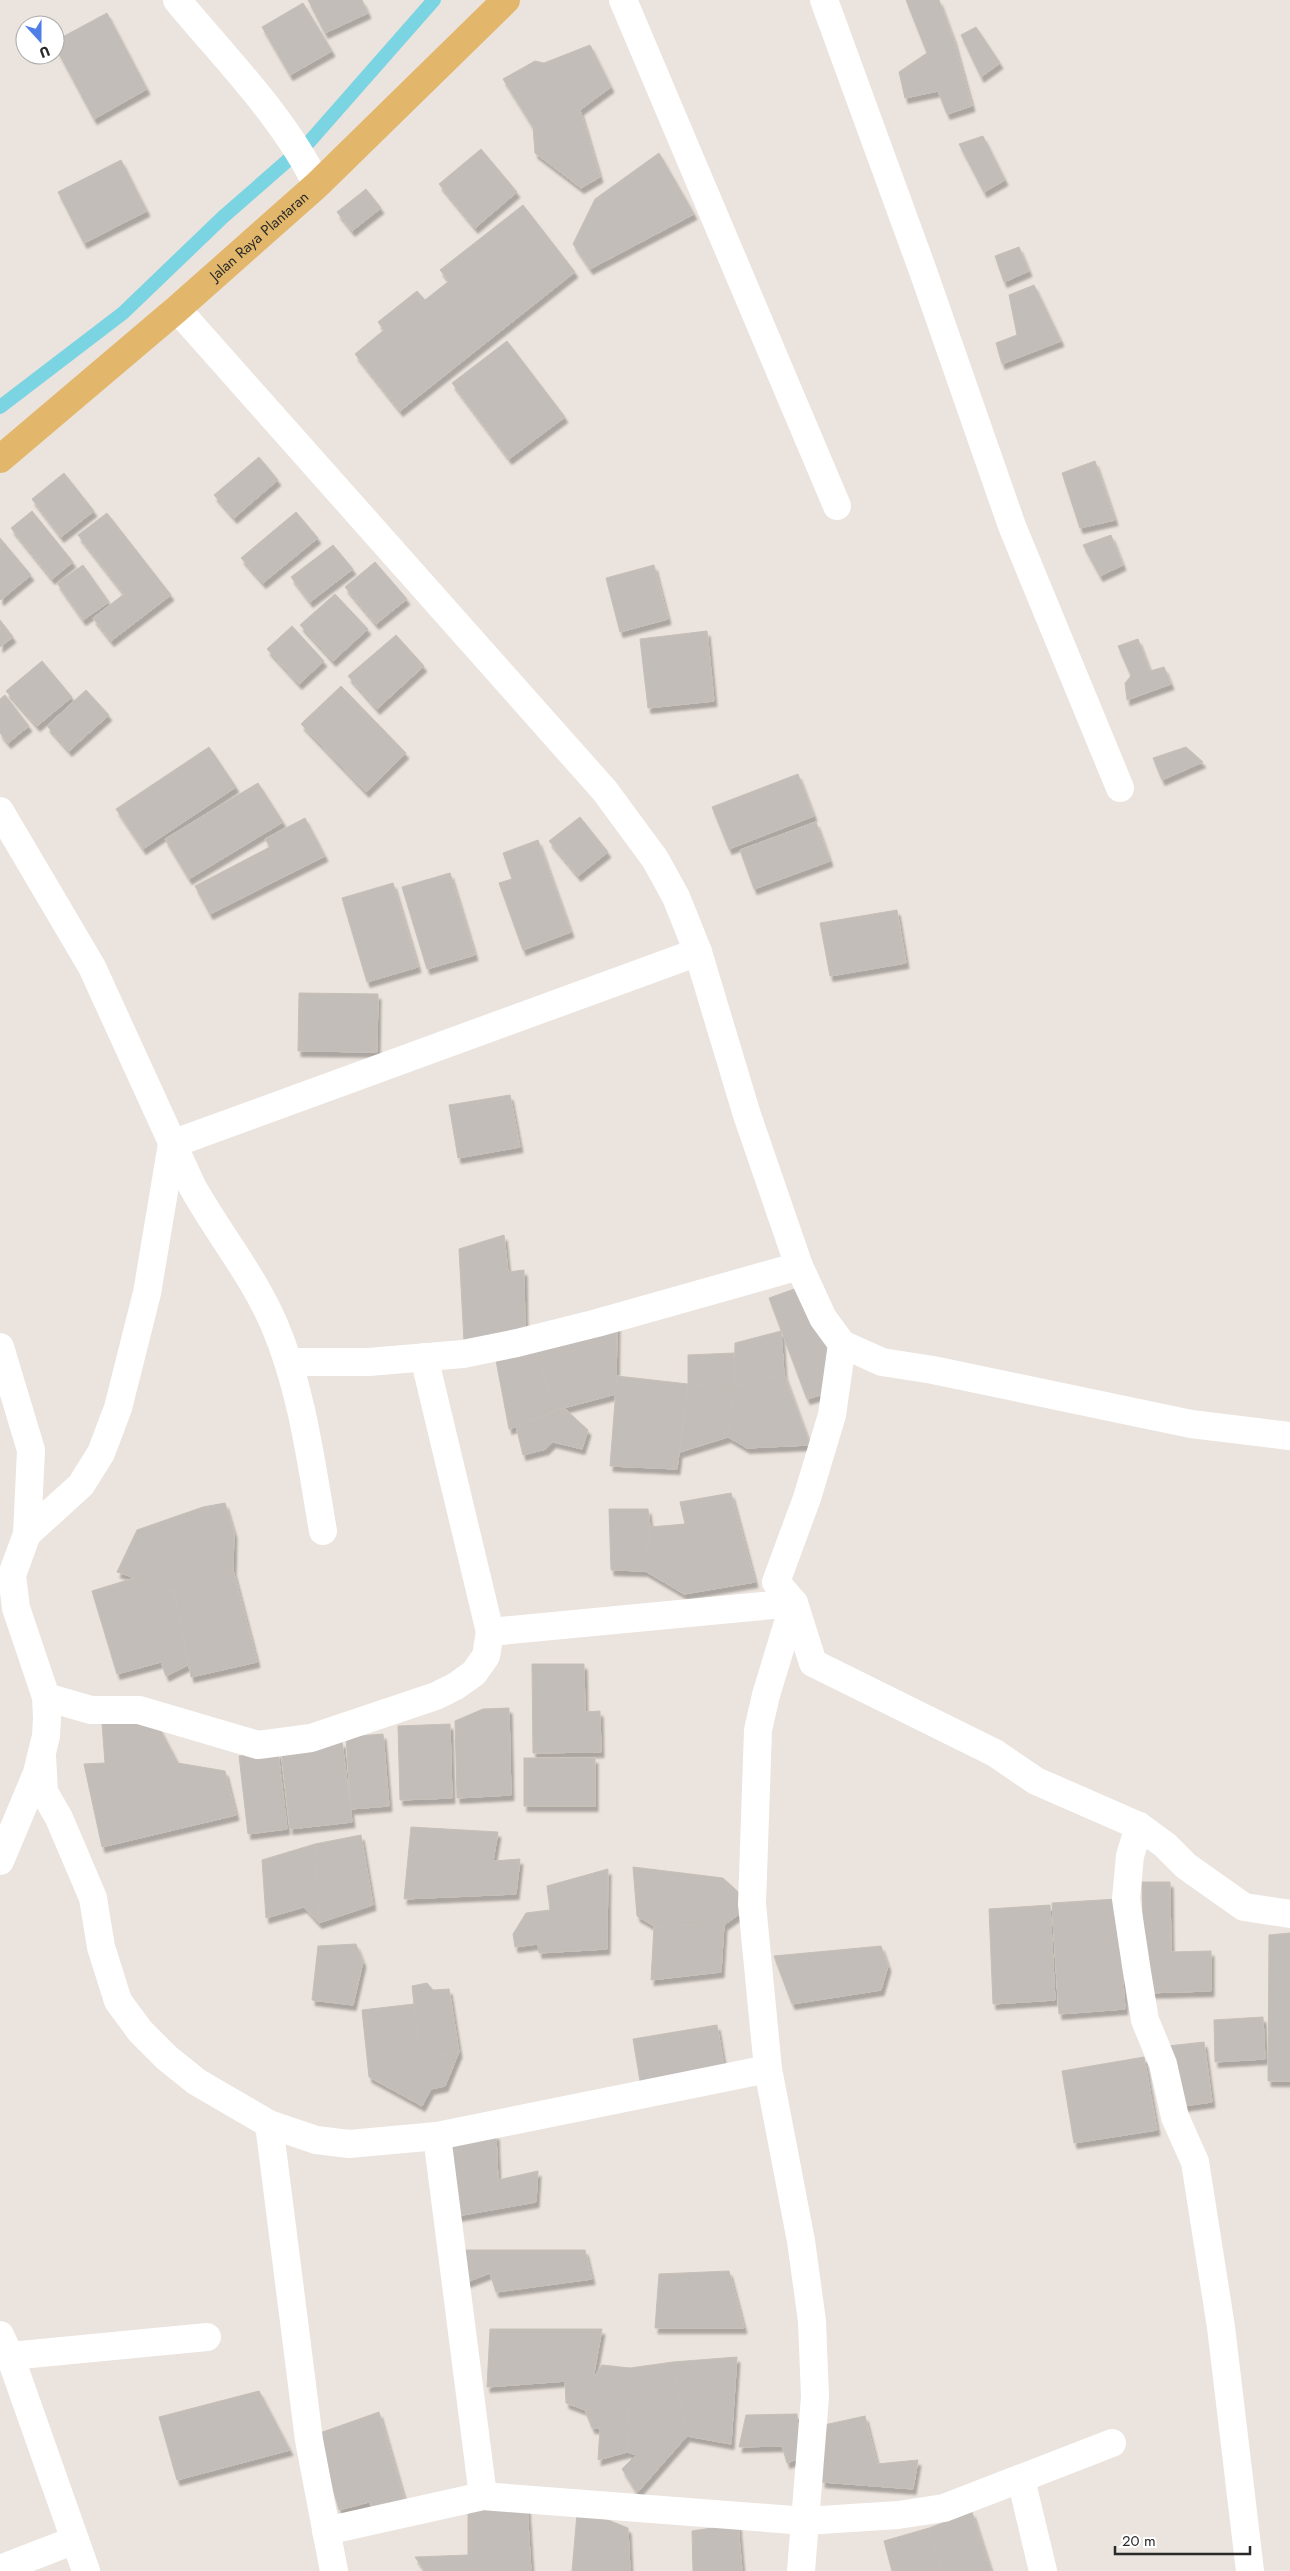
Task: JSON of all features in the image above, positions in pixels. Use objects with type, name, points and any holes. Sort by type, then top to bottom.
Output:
[{"type":"main road","name":"Jalan Raya Plantaran","points":[[0,458],[177,309],[312,176],[506,0]]},
{"type":"street","points":[[177,0],[264,105],[312,176]]},
{"type":"street","points":[[623,0],[837,506]]},
{"type":"street","points":[[824,0],[923,271],[1012,526],[1120,788]]},
{"type":"street","points":[[177,309],[605,790],[655,859],[676,897],[698,952],[747,1115],[799,1266],[823,1318],[842,1344],[882,1362],[933,1370],[1191,1424],[1290,1436]]},
{"type":"street","points":[[0,811],[92,967],[172,1144],[208,1216],[256,1286],[274,1324],[288,1362],[308,1444],[323,1531]]},
{"type":"street","points":[[172,1144],[698,952]]},
{"type":"street","points":[[27,1534],[81,1484],[101,1453],[118,1408],[147,1293],[172,1144]]},
{"type":"street","points":[[288,1362],[369,1362],[463,1354],[517,1343],[799,1266]]},
{"type":"street","points":[[842,1344],[832,1415],[807,1498],[776,1582],[794,1603],[813,1664],[995,1753],[1036,1781],[1139,1826],[1165,1845],[1186,1866],[1244,1907],[1290,1914]]},
{"type":"street","points":[[0,1347],[31,1450],[32,1470],[27,1534],[12,1575],[16,1608],[46,1697],[46,1736],[42,1756],[0,1862]]},
{"type":"street","points":[[46,1697],[91,1710],[139,1710],[258,1745],[311,1738],[436,1696],[456,1686],[474,1673],[486,1656],[490,1632],[424,1357]]},
{"type":"street","points":[[490,1632],[794,1603]]},
{"type":"street","points":[[794,1603],[766,1695],[758,1730],[752,1904],[768,2070],[801,2242],[812,2321],[815,2397],[801,2571]]},
{"type":"street","points":[[42,1756],[44,1792],[59,1818],[92,1898],[101,1946],[118,2001],[140,2031],[166,2058],[197,2082],[269,2124],[316,2140],[349,2144],[437,2136],[768,2070]]},
{"type":"street","points":[[1139,1826],[1130,1856],[1126,1899],[1135,1963],[1145,2020],[1163,2064],[1175,2117],[1195,2162],[1221,2327],[1250,2571]]},
{"type":"street","points":[[269,2124],[309,2440],[334,2571]]},
{"type":"street","points":[[437,2136],[482,2496]]},
{"type":"street","points":[[86,2571],[5,2345],[208,2338]]},
{"type":"street","points":[[326,2530],[482,2496],[805,2521],[898,2515],[944,2508],[1112,2443]]},
{"type":"street","points":[[1021,2479],[1043,2571]]},
{"type":"street","points":[[0,2569],[75,2540]]},
{"type":"building","points":[[308,0],[362,0],[368,13],[325,33]]},
{"type":"building","points":[[906,0],[939,0],[953,38],[972,106],[947,114],[938,91],[905,98],[899,72],[927,53]]},
{"type":"building","points":[[303,3],[332,51],[290,75],[262,27]]},
{"type":"building","points":[[107,13],[147,89],[94,119],[65,65],[65,36]]},
{"type":"building","points":[[976,27],[1000,63],[981,77],[961,35]]},
{"type":"building","points":[[590,45],[611,87],[580,110],[600,177],[581,188],[535,153],[533,127],[503,79],[535,61],[544,63]]},
{"type":"building","points":[[983,136],[1005,180],[984,192],[959,144]]},
{"type":"building","points":[[481,149],[517,192],[475,228],[439,184]]},
{"type":"building","points":[[659,153],[694,214],[590,269],[573,244],[595,199]]},
{"type":"building","points":[[121,160],[147,211],[84,243],[58,192]]},
{"type":"building","points":[[366,189],[381,208],[352,231],[337,212]]},
{"type":"building","points":[[523,205],[575,272],[400,411],[355,354],[384,330],[378,322],[417,291],[425,300],[449,281],[440,270]]},
{"type":"building","points":[[1019,247],[1029,271],[1004,282],[995,256]]},
{"type":"building","points":[[1034,285],[1061,341],[1002,364],[996,343],[1017,335],[1009,295]]},
{"type":"building","points":[[507,341],[565,417],[509,459],[452,383]]},
{"type":"building","points":[[259,457],[278,480],[234,518],[214,495]]},
{"type":"building","points":[[1095,461],[1115,520],[1080,528],[1062,473]]},
{"type":"building","points":[[64,473],[94,511],[61,537],[32,499]]},
{"type":"building","points":[[32,511],[73,562],[52,579],[11,528]]},
{"type":"building","points":[[296,512],[318,538],[263,583],[241,558]]},
{"type":"building","points":[[107,513],[171,595],[111,641],[93,618],[124,594],[78,535]]},
{"type":"building","points":[[1111,535],[1123,565],[1100,576],[1083,545]]},
{"type":"building","points":[[0,538],[31,575],[1,600],[0,599]]},
{"type":"building","points":[[333,545],[353,569],[310,602],[291,577]]},
{"type":"building","points":[[375,562],[407,599],[376,624],[345,587]]},
{"type":"building","points":[[83,565],[109,602],[83,620],[57,583]]},
{"type":"building","points":[[654,565],[668,619],[620,632],[606,578]]},
{"type":"building","points":[[335,594],[368,629],[333,661],[300,625]]},
{"type":"building","points":[[0,620],[13,637],[0,647]]},
{"type":"building","points":[[292,626],[324,661],[299,684],[267,649]]},
{"type":"building","points":[[707,631],[714,701],[648,708],[640,639]]},
{"type":"building","points":[[396,635],[424,666],[377,709],[348,676]]},
{"type":"building","points":[[1138,639],[1150,671],[1164,667],[1171,684],[1127,700],[1125,683],[1131,676],[1118,646]]},
{"type":"building","points":[[42,661],[72,697],[37,726],[6,691]]},
{"type":"building","points":[[341,686],[406,753],[366,792],[301,724]]},
{"type":"building","points":[[86,690],[109,715],[69,751],[47,726]]},
{"type":"building","points":[[5,695],[29,726],[8,743],[0,733],[0,699]]},
{"type":"building","points":[[209,747],[236,787],[143,849],[116,809]]},
{"type":"building","points":[[1186,747],[1203,762],[1162,780],[1153,758]]},
{"type":"building","points":[[798,774],[814,816],[729,849],[712,807]]},
{"type":"building","points":[[258,783],[283,822],[189,879],[165,839]]},
{"type":"building","points":[[580,817],[608,852],[578,876],[549,841]]},
{"type":"building","points":[[305,818],[325,856],[210,914],[195,886],[270,847],[265,839]]},
{"type":"building","points":[[816,822],[830,861],[754,889],[740,850]]},
{"type":"building","points":[[538,840],[571,932],[523,950],[499,883],[512,879],[503,853]]},
{"type":"building","points":[[450,873],[475,955],[427,969],[402,887]]},
{"type":"building","points":[[393,883],[418,967],[367,982],[342,898]]},
{"type":"building","points":[[897,910],[906,963],[830,976],[820,923]]},
{"type":"building","points":[[299,993],[378,994],[377,1052],[298,1051]]},
{"type":"building","points":[[510,1095],[520,1147],[458,1158],[449,1105]]},
{"type":"building","points":[[504,1235],[508,1272],[524,1270],[525,1331],[464,1342],[459,1249]]},
{"type":"building","points":[[800,1287],[834,1346],[827,1393],[807,1399],[769,1298]]},
{"type":"building","points":[[617,1325],[616,1394],[556,1410],[536,1352]]},
{"type":"building","points":[[781,1331],[784,1374],[734,1387],[735,1343]]},
{"type":"building","points":[[536,1352],[556,1410],[509,1429],[495,1355]]},
{"type":"building","points":[[734,1353],[734,1387],[688,1384],[688,1355]]},
{"type":"building","points":[[784,1374],[810,1445],[747,1448],[728,1437],[734,1387]]},
{"type":"building","points":[[617,1376],[688,1384],[677,1469],[610,1466]]},
{"type":"building","points":[[688,1384],[734,1387],[728,1437],[680,1452]]},
{"type":"building","points":[[564,1408],[588,1430],[582,1449],[553,1442],[546,1449],[523,1455],[516,1426]]},
{"type":"building","points":[[731,1493],[755,1582],[684,1594],[645,1571],[650,1527],[685,1524],[680,1502]]},
{"type":"building","points":[[225,1503],[234,1533],[233,1570],[174,1591],[117,1572],[137,1530],[203,1507]]},
{"type":"building","points":[[609,1509],[648,1509],[650,1527],[645,1571],[611,1570]]},
{"type":"building","points":[[233,1570],[257,1662],[191,1677],[174,1591]]},
{"type":"building","points":[[134,1578],[174,1591],[188,1665],[166,1676],[161,1662],[117,1674],[92,1591]]},
{"type":"building","points":[[532,1664],[584,1664],[585,1712],[600,1711],[601,1752],[533,1753]]},
{"type":"building","points":[[509,1708],[511,1795],[457,1798],[455,1721],[483,1709]]},
{"type":"building","points":[[153,1716],[178,1763],[225,1771],[236,1815],[102,1847],[84,1764],[105,1763],[102,1724]]},
{"type":"building","points":[[450,1724],[452,1798],[400,1800],[398,1726]]},
{"type":"building","points":[[383,1734],[389,1806],[351,1809],[346,1737]]},
{"type":"building","points":[[342,1742],[352,1822],[290,1829],[281,1749]]},
{"type":"building","points":[[278,1752],[287,1829],[248,1834],[239,1756]]},
{"type":"building","points":[[524,1758],[595,1758],[595,1806],[524,1806]]},
{"type":"building","points":[[411,1827],[498,1832],[493,1861],[520,1859],[516,1894],[404,1899]]},
{"type":"building","points":[[361,1835],[373,1905],[319,1923],[315,1844]]},
{"type":"building","points":[[315,1844],[319,1923],[304,1907],[266,1918],[262,1860]]},
{"type":"building","points":[[633,1867],[723,1878],[746,1899],[745,1910],[724,1925],[654,1926],[637,1916]]},
{"type":"building","points":[[608,1869],[607,1949],[539,1953],[538,1944],[515,1947],[513,1934],[526,1913],[550,1910],[547,1886]]},
{"type":"building","points":[[1142,1882],[1170,1882],[1171,1952],[1211,1951],[1211,1991],[1145,1993]]},
{"type":"building","points":[[1117,1899],[1125,2009],[1059,2014],[1052,1903]]},
{"type":"building","points":[[1050,1905],[1055,2000],[993,2004],[989,1909]]},
{"type":"building","points":[[724,1925],[721,1972],[651,1980],[654,1926]]},
{"type":"building","points":[[1290,1933],[1290,2081],[1268,2081],[1269,1935]]},
{"type":"building","points":[[356,1944],[363,1962],[353,2005],[312,2000],[318,1946]]},
{"type":"building","points":[[881,1946],[888,1966],[881,1990],[792,2004],[774,1956]]},
{"type":"building","points":[[427,1983],[433,1990],[449,1989],[459,2052],[420,2059],[412,1986]]},
{"type":"building","points":[[414,2004],[420,2059],[459,2052],[445,2086],[431,2089],[422,2106],[369,2077],[362,2010]]},
{"type":"building","points":[[1263,2017],[1265,2059],[1215,2062],[1214,2020]]},
{"type":"building","points":[[717,2025],[725,2072],[641,2087],[633,2039]]},
{"type":"building","points":[[1204,2042],[1212,2102],[1176,2107],[1168,2046]]},
{"type":"building","points":[[1144,2057],[1157,2130],[1074,2143],[1062,2071]]},
{"type":"building","points":[[496,2134],[498,2180],[538,2171],[536,2202],[457,2216],[446,2147]]},
{"type":"building","points":[[457,2250],[585,2250],[592,2279],[496,2292],[490,2273],[462,2284]]},
{"type":"building","points":[[729,2271],[744,2328],[655,2328],[659,2274]]},
{"type":"building","points":[[490,2329],[602,2329],[593,2379],[487,2387]]},
{"type":"building","points":[[737,2357],[731,2444],[687,2436],[673,2362]]},
{"type":"building","points":[[673,2362],[687,2436],[637,2493],[622,2469],[636,2455],[627,2452],[630,2368]]},
{"type":"building","points":[[602,2365],[630,2368],[627,2452],[598,2460],[600,2428],[592,2428],[585,2410],[566,2403],[565,2381],[593,2379]]},
{"type":"building","points":[[259,2391],[290,2450],[177,2480],[159,2417]]},
{"type":"building","points":[[379,2412],[406,2505],[374,2513],[369,2502],[339,2510],[317,2434]]},
{"type":"building","points":[[797,2414],[800,2458],[787,2463],[782,2446],[739,2447],[746,2415]]},
{"type":"building","points":[[865,2416],[877,2464],[918,2460],[913,2489],[822,2482],[824,2425]]},
{"type":"building","points":[[527,2505],[531,2571],[470,2571],[468,2510]]},
{"type":"building","points":[[972,2512],[991,2571],[942,2571],[929,2528]]},
{"type":"building","points":[[577,2514],[608,2520],[628,2528],[630,2571],[572,2571]]},
{"type":"building","points":[[738,2524],[742,2571],[693,2571],[692,2531]]},
{"type":"building","points":[[929,2528],[942,2571],[892,2571],[884,2541]]},
{"type":"building","points":[[468,2555],[470,2571],[425,2571],[415,2557]]},
{"type":"waterway","points":[[0,407],[123,313],[223,217],[310,141],[434,0]]}]
